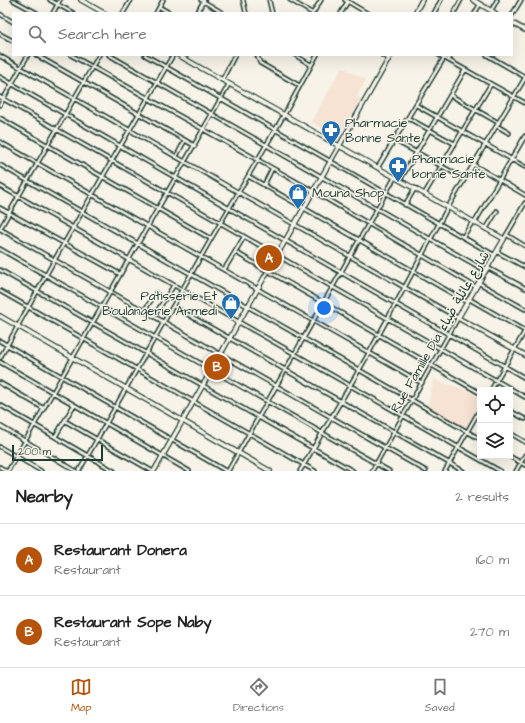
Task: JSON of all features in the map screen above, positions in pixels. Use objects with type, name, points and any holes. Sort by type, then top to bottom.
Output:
[{"type":"street","points":[[13,0],[31,12]]},
{"type":"street","points":[[50,0],[71,12]]},
{"type":"street","points":[[54,12],[60,0]]},
{"type":"street","points":[[81,0],[102,12]]},
{"type":"street","points":[[89,4],[92,0]]},
{"type":"street","points":[[124,12],[130,0]]},
{"type":"street","points":[[156,12],[163,0]]},
{"type":"street","points":[[197,12],[203,0],[221,12]]},
{"type":"street","points":[[243,0],[246,12]]},
{"type":"street","points":[[269,0],[271,12]]},
{"type":"street","points":[[290,0],[311,12]]},
{"type":"street","points":[[314,12],[321,0]]},
{"type":"street","points":[[341,12],[347,0],[365,12]]},
{"type":"street","points":[[415,12],[422,0]]},
{"type":"street","points":[[435,12],[441,0]]},
{"type":"street","points":[[455,12],[461,0]]},
{"type":"street","points":[[473,0],[493,12],[497,0]]},
{"type":"street","points":[[513,14],[520,1],[525,4]]},
{"type":"street","points":[[475,12],[480,4]]},
{"type":"street","points":[[159,7],[168,12]]},
{"type":"street","points":[[0,14],[12,21]]},
{"type":"street","points":[[513,24],[525,30]]},
{"type":"street","points":[[0,34],[12,40]]},
{"type":"street","points":[[0,56],[525,355]]},
{"type":"street","points":[[0,105],[28,56]]},
{"type":"street","points":[[38,56],[195,146]]},
{"type":"street","points":[[73,56],[272,170],[313,191],[476,287]]},
{"type":"street","points":[[98,56],[0,229],[426,471]]},
{"type":"street","points":[[111,56],[376,209],[525,288]]},
{"type":"street","points":[[147,56],[439,224],[496,254],[525,267]]},
{"type":"street","points":[[0,358],[73,227],[172,56]]},
{"type":"street","points":[[180,56],[395,176],[486,229],[525,246]]},
{"type":"street","points":[[222,80],[234,56]]},
{"type":"street","points":[[258,56],[260,63],[300,86]]},
{"type":"street","points":[[297,56],[312,65]]},
{"type":"street","points":[[0,426],[77,471],[88,456],[96,440],[107,424],[190,274],[267,145],[316,56]]},
{"type":"street","points":[[441,56],[525,103]]},
{"type":"street","points":[[448,60],[450,56]]},
{"type":"street","points":[[300,471],[359,370],[448,207],[474,166],[525,77],[489,56]]},
{"type":"street","points":[[65,421],[96,440],[153,471],[390,57]]},
{"type":"street","points":[[378,167],[444,58]]},
{"type":"street","points":[[400,180],[418,152],[465,70]]},
{"type":"street","points":[[0,77],[525,378]]},
{"type":"street","points":[[0,467],[7,471],[16,457],[147,227],[186,162],[229,84]]},
{"type":"street","points":[[425,193],[491,84]]},
{"type":"street","points":[[450,95],[499,122]]},
{"type":"street","points":[[0,97],[525,397]]},
{"type":"street","points":[[416,105],[525,167]]},
{"type":"street","points":[[0,118],[211,239]]},
{"type":"street","points":[[408,118],[455,144]]},
{"type":"street","points":[[497,126],[509,133]]},
{"type":"street","points":[[463,237],[474,222],[525,136]]},
{"type":"street","points":[[176,156],[185,140]]},
{"type":"street","points":[[394,140],[465,179]]},
{"type":"street","points":[[0,142],[92,196],[422,383]]},
{"type":"street","points":[[0,165],[477,437]]},
{"type":"street","points":[[474,166],[525,195]]},
{"type":"street","points":[[263,185],[272,170]]},
{"type":"street","points":[[248,176],[413,271],[525,331],[493,387]]},
{"type":"street","points":[[0,340],[227,471],[250,434],[395,176]]},
{"type":"street","points":[[0,186],[500,471]]},
{"type":"street","points":[[405,205],[415,188]]},
{"type":"street","name":"Rue Famille Dia شارع عائلة ضياء","points":[[372,471],[525,203]]},
{"type":"street","points":[[0,208],[120,274]]},
{"type":"street","points":[[486,229],[497,211]]},
{"type":"street","points":[[224,270],[244,237]]},
{"type":"street","points":[[0,249],[389,471]]},
{"type":"street","points":[[235,252],[477,391]]},
{"type":"street","points":[[0,270],[353,471]]},
{"type":"street","points":[[479,283],[525,309]]},
{"type":"street","points":[[154,316],[174,285]]},
{"type":"street","points":[[0,291],[315,471]]},
{"type":"street","points":[[144,311],[156,293]]},
{"type":"street","points":[[172,306],[463,471]]},
{"type":"street","points":[[0,316],[74,357],[270,471]]},
{"type":"street","points":[[0,362],[190,471]]},
{"type":"street","points":[[0,383],[43,408]]},
{"type":"street","points":[[0,405],[114,471]]},
{"type":"street","points":[[55,437],[74,405]]},
{"type":"street","points":[[513,412],[525,419]]},
{"type":"street","points":[[445,471],[467,432],[477,418]]},
{"type":"street","points":[[513,435],[525,442]]},
{"type":"street","points":[[0,447],[41,471]]},
{"type":"street","points":[[516,471],[525,455]]},
{"type":"street","points":[[513,458],[525,465]]},
{"type":"shaded area","points":[[342,67],[366,80],[357,96],[361,99],[339,137],[311,122]]},
{"type":"shaded area","points":[[434,380],[469,391],[477,395],[477,408],[465,429],[427,407]]},
{"type":"place","name":"Pharmacie Bonne Sante","points":[[331,147]]},
{"type":"place","name":"Pharmacie bonne Santé","points":[[398,183]]},
{"type":"place","name":"Mouna Shop","points":[[298,210]]},
{"type":"place","name":"Restaurant Donera","points":[[269,258]]},
{"type":"place","name":"Patisserie Et Boulangerie Armedi","points":[[231,320]]},
{"type":"place","name":"Restaurant Sope Naby","points":[[217,367]]}]
